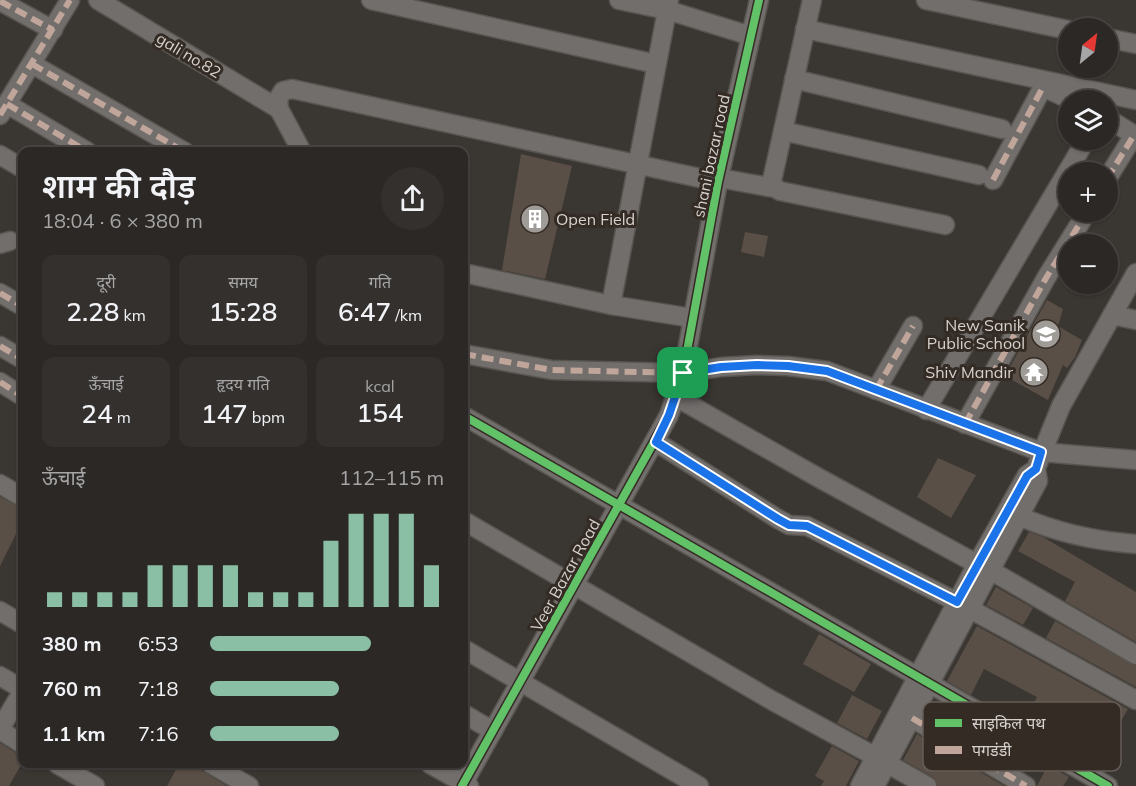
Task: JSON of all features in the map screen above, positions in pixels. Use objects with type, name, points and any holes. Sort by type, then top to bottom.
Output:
[{"type":"street","points":[[70,0],[3,109],[78,147]]},
{"type":"street","name":"gali no.82","points":[[98,0],[279,109]]},
{"type":"street","points":[[370,0],[656,64]]},
{"type":"street","points":[[619,0],[668,5],[751,36]]},
{"type":"street","name":"shani bazar road","points":[[683,373],[718,180],[759,0]]},
{"type":"street","points":[[774,188],[771,185],[771,179],[812,0]]},
{"type":"street","points":[[926,0],[1058,28]]},
{"type":"street","points":[[0,1],[52,30]]},
{"type":"street","points":[[611,305],[668,5]]},
{"type":"street","points":[[805,29],[1136,100]]},
{"type":"street","points":[[1118,40],[1136,44]]},
{"type":"street","points":[[32,64],[176,147]]},
{"type":"street","points":[[794,79],[1002,129]]},
{"type":"street","points":[[783,131],[986,178],[1043,87],[1058,94]]},
{"type":"street","points":[[299,147],[279,109],[278,99],[283,91],[291,89],[637,164],[774,188],[945,225]]},
{"type":"street","points":[[1118,125],[1135,135],[1118,162]]},
{"type":"street","points":[[926,410],[1080,150]]},
{"type":"street","points":[[0,155],[18,166]]},
{"type":"street","points":[[965,424],[1046,278],[1081,222]]},
{"type":"street","points":[[875,786],[882,760],[984,567],[1027,476],[1039,461],[1061,406],[1136,273]]},
{"type":"street","points":[[468,274],[611,305],[692,318]]},
{"type":"street","points":[[0,293],[18,304]]},
{"type":"street","points":[[1112,315],[1136,320]]},
{"type":"street","points":[[876,390],[913,327]]},
{"type":"street","points":[[0,346],[18,357]]},
{"type":"street","points":[[468,355],[552,370],[683,373],[721,367],[757,365],[827,371],[965,424],[1039,461],[1136,460]]},
{"type":"street","name":"Veer Bazar Road","points":[[465,785],[519,683],[656,442],[669,415],[683,373]]},
{"type":"street","points":[[0,382],[18,393]]},
{"type":"street","points":[[676,397],[819,478],[984,567],[1136,655]]},
{"type":"street","points":[[468,418],[959,702]]},
{"type":"street","points":[[656,442],[789,525],[807,526],[964,606],[1136,700]]},
{"type":"street","points":[[984,567],[1020,516],[1038,481],[1039,461]]},
{"type":"street","points":[[0,484],[18,495]]},
{"type":"street","points":[[1020,516],[1043,527],[1069,534],[1136,544]]},
{"type":"street","points":[[468,523],[773,701],[927,786]]},
{"type":"street","points":[[0,611],[18,622]]},
{"type":"street","points":[[468,651],[699,786]]},
{"type":"street","points":[[0,676],[18,687]]},
{"type":"street","points":[[860,786],[912,718],[923,682]]},
{"type":"street","points":[[18,697],[0,730],[18,741]]},
{"type":"street","points":[[468,716],[494,732]]},
{"type":"street","points":[[912,718],[923,725]]},
{"type":"street","points":[[64,768],[96,786]]},
{"type":"street","points":[[219,768],[249,786]]},
{"type":"street","points":[[437,768],[465,785]]},
{"type":"street","points":[[1001,771],[1026,786]]},
{"type":"street","points":[[1081,771],[1108,786]]},
{"type":"building","name":"Open Field","points":[[521,154],[572,166],[545,279],[502,270]]},
{"type":"building","points":[[745,232],[768,236],[764,257],[741,252]]},
{"type":"building","points":[[1047,300],[1063,309],[1058,326],[1082,340],[1075,357],[1067,368],[1063,365],[1048,400],[1005,376]]},
{"type":"building","points":[[938,458],[976,475],[951,518],[917,497]]},
{"type":"building","points":[[0,497],[18,506],[18,530],[0,566]]},
{"type":"building","points":[[1029,532],[1043,537],[1136,592],[1136,642],[1065,601],[1075,582],[1018,551]]},
{"type":"building","points":[[996,587],[1033,608],[1023,625],[986,605]]},
{"type":"building","points":[[1055,621],[1136,666],[1136,687],[1046,638]]},
{"type":"building","points":[[977,626],[1115,702],[1034,702],[1037,697],[984,669],[971,695],[947,681]]},
{"type":"building","points":[[819,634],[871,664],[854,692],[803,664]]},
{"type":"building","points":[[852,695],[882,711],[867,739],[837,723]]},
{"type":"building","points":[[1121,705],[1128,709],[1121,721]]},
{"type":"building","points":[[917,734],[923,738],[923,771],[979,771],[1004,786],[938,786],[933,777],[903,760]]},
{"type":"building","points":[[0,743],[18,754],[19,768],[9,786],[0,786]]},
{"type":"building","points":[[832,746],[859,761],[846,786],[821,786],[824,781],[815,776]]},
{"type":"building","points":[[177,768],[198,768],[227,786],[167,786]]},
{"type":"building","points":[[1045,771],[1058,771],[1069,777],[1063,786],[1037,786]]},
{"type":"marked path","points":[[0,115],[70,0]]},
{"type":"marked path","points":[[0,1],[53,30]]},
{"type":"marked path","points":[[32,64],[176,147]]},
{"type":"marked path","points":[[993,180],[1043,87]]},
{"type":"marked path","points":[[7,104],[80,147]]},
{"type":"marked path","points":[[1117,162],[1134,135]]},
{"type":"marked path","points":[[965,424],[1046,278],[1081,222]]},
{"type":"marked path","points":[[0,293],[18,304]]},
{"type":"marked path","points":[[876,390],[913,326]]},
{"type":"marked path","points":[[0,346],[18,357]]},
{"type":"marked path","points":[[468,355],[552,370],[683,373]]},
{"type":"marked path","points":[[0,382],[18,393]]},
{"type":"marked path","points":[[912,718],[923,725]]},
{"type":"marked path","points":[[1001,771],[1026,786]]},
{"type":"cycle path","points":[[462,786],[669,415],[683,373],[718,182],[759,0]]},
{"type":"cycle path","points":[[468,418],[961,702]]},
{"type":"cycle path","points":[[1082,771],[1108,786]]},
{"type":"place","name":"Open Field","points":[[535,219]]},
{"type":"place","name":"New Sanik Public School","points":[[1046,334]]},
{"type":"place","name":"Shiv Mandir","points":[[1034,372]]},
{"type":"route","points":[[757,365],[827,371],[1041,452],[1036,469],[1027,476],[957,602],[807,526],[789,525],[656,442],[669,415],[683,373],[721,367],[757,365]]}]
